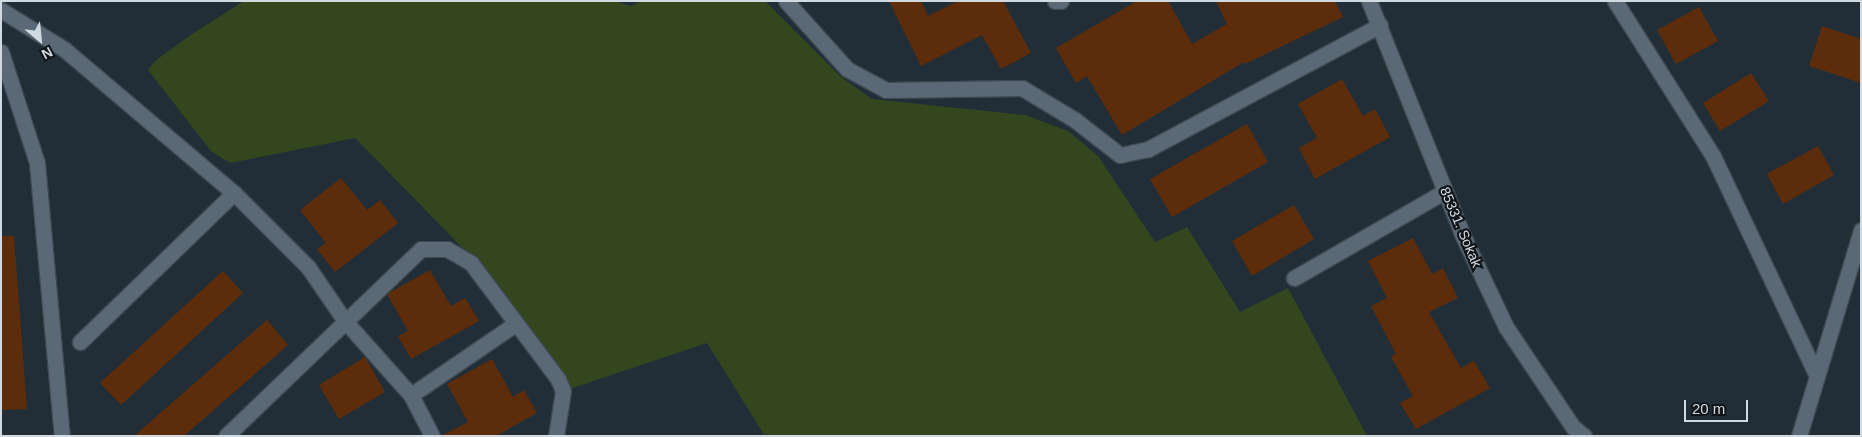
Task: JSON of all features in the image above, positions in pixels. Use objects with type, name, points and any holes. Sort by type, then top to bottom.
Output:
[{"type":"street","points":[[786,1],[847,69],[886,90],[1022,88],[1075,120],[1120,155],[1148,148],[1380,25]]},
{"type":"street","points":[[1055,1],[1061,1]]},
{"type":"street","name":"85331. Sokak","points":[[1369,1],[1445,191],[1506,327],[1573,427],[1584,436]]},
{"type":"street","points":[[1615,1],[1713,156],[1817,376]]},
{"type":"street","points":[[1,10],[64,49],[234,193],[308,268],[345,321],[410,394],[432,436]]},
{"type":"street","points":[[1,52],[37,163],[62,436]]},
{"type":"street","points":[[1294,278],[1445,191]]},
{"type":"street","points":[[80,342],[234,193]]},
{"type":"street","points":[[1799,436],[1861,230]]},
{"type":"street","points":[[228,435],[421,249],[447,249],[471,263],[563,391],[556,436]]},
{"type":"street","points":[[410,394],[515,324]]},
{"type":"green space","points":[[244,1],[615,1],[631,6],[642,1],[765,1],[841,77],[872,99],[1025,115],[1068,131],[1098,156],[1155,242],[1187,227],[1240,312],[1288,288],[1367,436],[765,436],[707,343],[570,389],[499,285],[355,138],[230,163],[211,151],[148,70],[155,61],[192,34]]},
{"type":"building","points":[[889,1],[921,1],[928,16],[958,1],[1003,1],[1031,53],[1001,69],[982,35],[921,66]]},
{"type":"building","points":[[1137,1],[1168,1],[1192,44],[1227,24],[1216,1],[1335,1],[1343,17],[1245,64],[1244,62],[1122,135],[1087,76],[1076,83],[1056,48]]},
{"type":"building","points":[[1699,7],[1718,41],[1676,64],[1657,30]]},
{"type":"building","points":[[1822,26],[1861,39],[1861,83],[1809,66]]},
{"type":"building","points":[[1751,73],[1769,101],[1720,131],[1703,103]]},
{"type":"building","points":[[1342,79],[1363,116],[1375,109],[1390,137],[1315,179],[1299,148],[1317,138],[1298,104]]},
{"type":"building","points":[[1247,124],[1268,162],[1172,217],[1150,179]]},
{"type":"building","points":[[1818,146],[1834,175],[1783,204],[1767,174]]},
{"type":"building","points":[[341,178],[367,210],[380,200],[398,223],[335,272],[317,249],[326,243],[300,210]]},
{"type":"building","points":[[1294,205],[1314,239],[1252,276],[1232,241]]},
{"type":"building","points":[[1,236],[14,236],[27,409],[1,410]]},
{"type":"building","points":[[1413,238],[1432,274],[1443,268],[1458,298],[1429,312],[1461,368],[1474,361],[1490,388],[1416,429],[1400,403],[1413,396],[1391,357],[1396,354],[1371,306],[1387,298],[1368,261]]},
{"type":"building","points":[[430,270],[451,306],[465,298],[479,321],[411,359],[398,336],[408,331],[387,294]]},
{"type":"building","points":[[223,271],[243,293],[121,405],[100,383]]},
{"type":"building","points":[[267,320],[288,345],[184,436],[134,436]]},
{"type":"building","points":[[365,357],[385,392],[339,419],[319,385]]},
{"type":"building","points":[[492,359],[513,397],[524,390],[537,413],[496,436],[441,436],[468,422],[447,384]]}]
